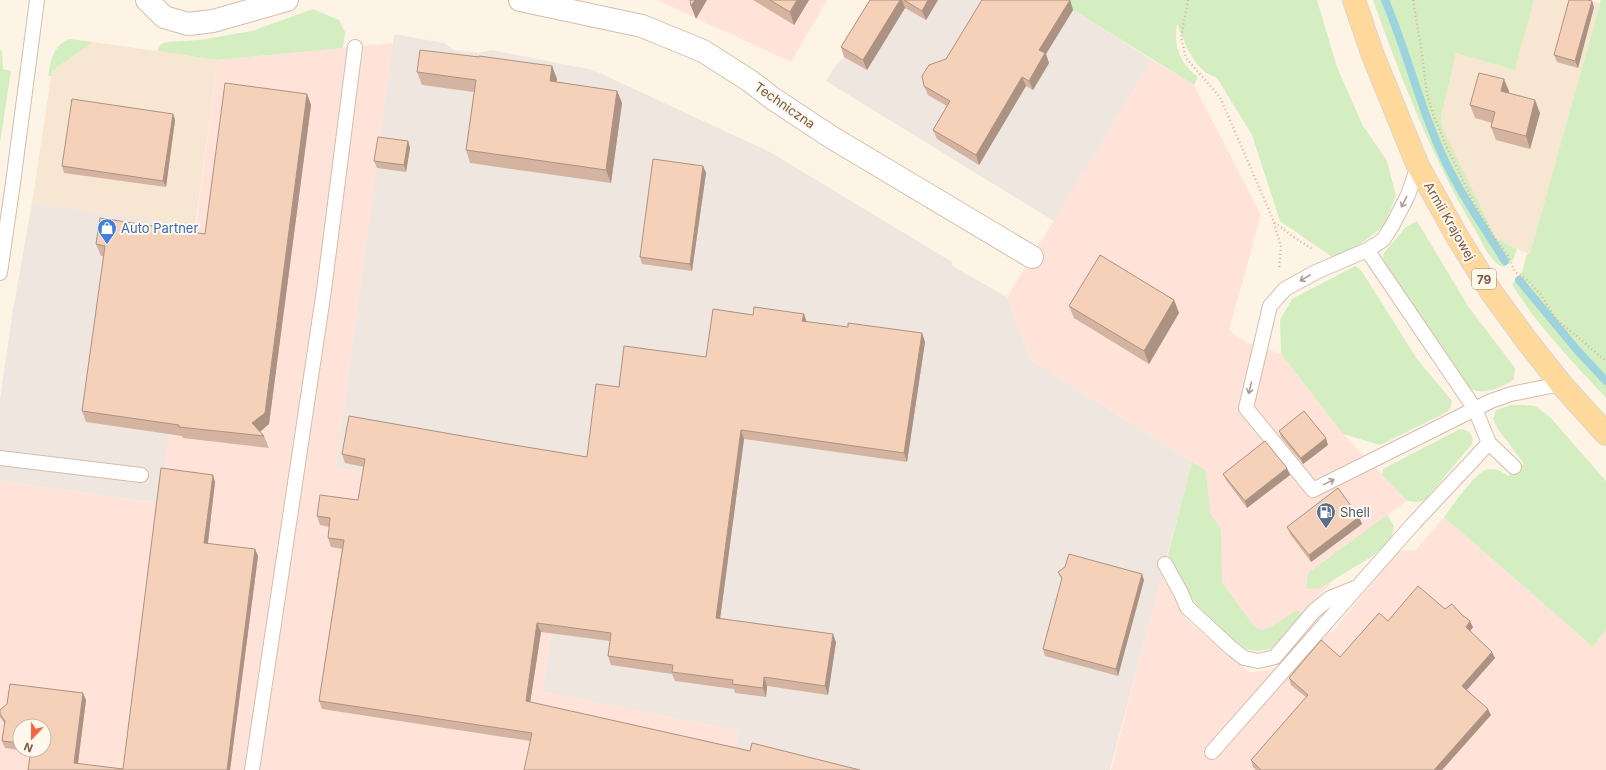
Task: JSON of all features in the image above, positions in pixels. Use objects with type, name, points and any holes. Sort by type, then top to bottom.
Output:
[{"type":"main road","name":"Armii Krajowej","points":[[1354,0],[1372,53],[1418,166],[1458,238],[1492,293],[1527,341],[1561,384],[1606,434]]},
{"type":"street","points":[[147,0],[164,17],[188,24],[213,21],[287,0]]},
{"type":"street","name":"Techniczna","points":[[520,0],[642,26],[703,51],[831,136],[1032,257]]},
{"type":"lane","points":[[0,273],[37,0]]},
{"type":"lane","points":[[252,770],[323,298],[354,47]]},
{"type":"lane","points":[[1418,166],[1408,194],[1392,226],[1383,240],[1367,250],[1316,272],[1285,289],[1270,306],[1246,408],[1313,490],[1491,401],[1511,394],[1561,384]]},
{"type":"lane","points":[[1367,250],[1476,409],[1489,443],[1514,467]]},
{"type":"lane","points":[[1212,752],[1414,523],[1489,443]]},
{"type":"lane","points":[[0,458],[141,476]]},
{"type":"lane","points":[[1164,564],[1181,593],[1187,607],[1234,651],[1244,658],[1258,661],[1275,657],[1314,610],[1330,598],[1358,587]]},
{"type":"path","points":[[1188,0],[1181,37],[1186,58],[1220,97],[1274,222],[1281,247],[1277,298]]},
{"type":"path","points":[[1413,0],[1427,94],[1433,114],[1448,150],[1474,202],[1494,237],[1507,254],[1515,272],[1525,278],[1540,295],[1556,319],[1606,361]]},
{"type":"path","points":[[1274,222],[1294,238],[1335,264]]},
{"type":"shaded area","points":[[657,0],[827,0],[791,62]]},
{"type":"shaded area","points":[[879,0],[1057,0],[1152,60],[1054,221],[826,81],[836,65],[844,57]]},
{"type":"shaded area","points":[[1534,0],[1588,0],[1600,3],[1530,255],[1496,238],[1443,129],[1441,119],[1456,53],[1515,70]]},
{"type":"shaded area","points":[[394,34],[444,43],[454,50],[479,53],[491,50],[593,70],[770,152],[952,262],[952,266],[1007,297],[1031,360],[1192,462],[1110,770],[731,770],[739,731],[543,692],[565,532],[358,496],[361,472],[336,467]]},
{"type":"shaded area","points":[[93,42],[218,60],[195,226],[32,203],[52,71]]},
{"type":"shaded area","points":[[393,43],[336,467],[361,472],[359,496],[565,532],[543,692],[739,731],[731,770],[0,770],[0,481],[159,503],[218,60]]},
{"type":"shaded area","points":[[1152,60],[1194,85],[1261,215],[1229,330],[1245,342],[1281,354],[1343,434],[1407,501],[1388,515],[1394,526],[1392,535],[1371,557],[1336,577],[1273,648],[1257,651],[1246,649],[1197,605],[1168,555],[1192,462],[1031,360],[1007,297]]},
{"type":"shaded area","points":[[32,203],[195,226],[160,503],[0,481],[0,399],[13,310]]},
{"type":"shaded area","points":[[1444,517],[1593,647],[1606,629],[1606,770],[1111,770],[1162,573],[1185,618],[1249,672],[1273,670],[1318,621],[1331,633],[1399,551],[1416,550]]},
{"type":"green space","points":[[1057,0],[1317,0],[1337,67],[1362,124],[1387,161],[1396,196],[1384,226],[1356,247],[1332,257],[1280,221],[1252,135],[1217,78],[1206,73],[1196,63],[1188,50],[1177,24],[1177,47],[1182,60],[1198,77],[1194,85]]},
{"type":"green space","points":[[1373,0],[1534,0],[1515,70],[1456,53],[1441,118],[1443,129],[1496,238],[1517,249],[1513,260],[1504,267],[1495,262],[1487,252],[1459,202],[1431,146],[1406,88]]},
{"type":"green space","points":[[1601,0],[1606,0],[1606,398],[1544,329],[1512,284],[1522,272],[1527,254],[1530,254]]},
{"type":"green space","points":[[313,9],[339,20],[345,32],[343,48],[218,60],[157,51],[161,44],[167,42],[199,40],[252,31]]},
{"type":"green space","points":[[70,39],[93,42],[52,71],[52,76],[48,76],[56,49]]},
{"type":"green space","points":[[0,48],[2,53],[3,69],[11,71],[0,143]]},
{"type":"green space","points":[[1417,221],[1468,306],[1515,368],[1514,379],[1509,383],[1496,389],[1483,391],[1477,391],[1465,386],[1383,260],[1384,253],[1405,228]]},
{"type":"green space","points":[[1355,266],[1361,270],[1417,359],[1452,401],[1451,407],[1447,412],[1380,445],[1343,434],[1281,354],[1280,320],[1292,299]]},
{"type":"green space","points":[[1511,405],[1535,406],[1550,417],[1606,481],[1606,629],[1593,647],[1444,517],[1469,484],[1480,473],[1491,469],[1497,470],[1508,476],[1524,464],[1498,429],[1493,419],[1496,410]]},
{"type":"green space","points":[[1460,429],[1466,430],[1470,434],[1472,444],[1424,501],[1407,501],[1382,475],[1383,469]]},
{"type":"green space","points":[[1192,462],[1206,471],[1210,513],[1221,529],[1222,583],[1254,626],[1262,630],[1270,627],[1297,610],[1303,614],[1273,648],[1257,651],[1246,649],[1218,627],[1197,605],[1185,588],[1168,555]]},
{"type":"green space","points":[[1387,515],[1394,526],[1389,542],[1371,557],[1320,588],[1306,589],[1308,573]]},
{"type":"building","points":[[690,0],[695,0],[691,6]]},
{"type":"building","points":[[770,0],[797,0],[790,12]]},
{"type":"building","points":[[870,0],[900,0],[863,60],[841,47]]},
{"type":"building","points":[[904,0],[928,0],[922,11]]},
{"type":"building","points":[[982,0],[1070,0],[1039,50],[1045,53],[1029,81],[1022,77],[976,155],[933,130],[950,101],[924,86],[922,76],[929,65],[946,59]]},
{"type":"building","points":[[1569,0],[1592,1],[1575,61],[1554,55]]},
{"type":"building","points":[[420,50],[552,66],[550,81],[617,91],[606,170],[466,150],[476,80],[417,72]]},
{"type":"building","points":[[1479,73],[1504,79],[1501,91],[1535,100],[1526,136],[1491,127],[1495,112],[1470,105]]},
{"type":"building","points":[[225,83],[307,94],[265,413],[252,423],[264,436],[179,427],[179,425],[82,411],[105,246],[96,244],[100,218],[205,234]]},
{"type":"building","points":[[72,99],[173,114],[163,181],[62,166]]},
{"type":"building","points":[[378,137],[408,141],[404,165],[374,161]]},
{"type":"building","points":[[653,159],[703,166],[690,264],[640,257]]},
{"type":"building","points":[[1100,255],[1174,300],[1144,351],[1069,306]]},
{"type":"building","points":[[754,307],[804,314],[802,321],[848,327],[848,323],[922,333],[904,453],[741,430],[716,618],[833,634],[825,686],[764,677],[763,688],[732,684],[733,680],[672,672],[673,665],[608,656],[611,633],[537,623],[526,701],[750,751],[752,743],[860,770],[524,770],[532,733],[319,701],[344,540],[328,538],[330,518],[317,516],[320,495],[358,500],[365,459],[342,454],[349,416],[587,457],[596,384],[619,387],[624,346],[706,357],[713,309],[753,315]]},
{"type":"building","points":[[1304,411],[1326,438],[1301,458],[1279,431]]},
{"type":"building","points":[[1265,441],[1287,468],[1245,501],[1223,474]]},
{"type":"building","points":[[161,468],[213,475],[204,543],[255,549],[227,770],[28,770],[30,758],[52,758],[52,718],[12,718],[12,742],[2,741],[5,721],[0,714],[0,710],[7,704],[10,684],[83,693],[74,763],[123,769]]},
{"type":"building","name":"Shell","points":[[1338,488],[1359,517],[1309,555],[1287,527]]},
{"type":"building","points":[[1069,554],[1142,574],[1116,669],[1043,649],[1062,578],[1058,572],[1065,567]]},
{"type":"building","points":[[1418,586],[1445,609],[1452,604],[1470,621],[1466,627],[1492,652],[1462,686],[1488,709],[1434,770],[1261,770],[1251,760],[1308,695],[1289,678],[1321,640],[1340,657],[1379,613],[1388,621]]},
{"type":"waterway","points":[[1385,0],[1401,41],[1422,104],[1447,165],[1467,201],[1505,261]]},
{"type":"waterway","points":[[1519,280],[1577,350],[1606,381]]},
{"type":"place","name":"Auto Partner","points":[[107,245]]},
{"type":"place","name":"Shell","points":[[1326,529]]}]
